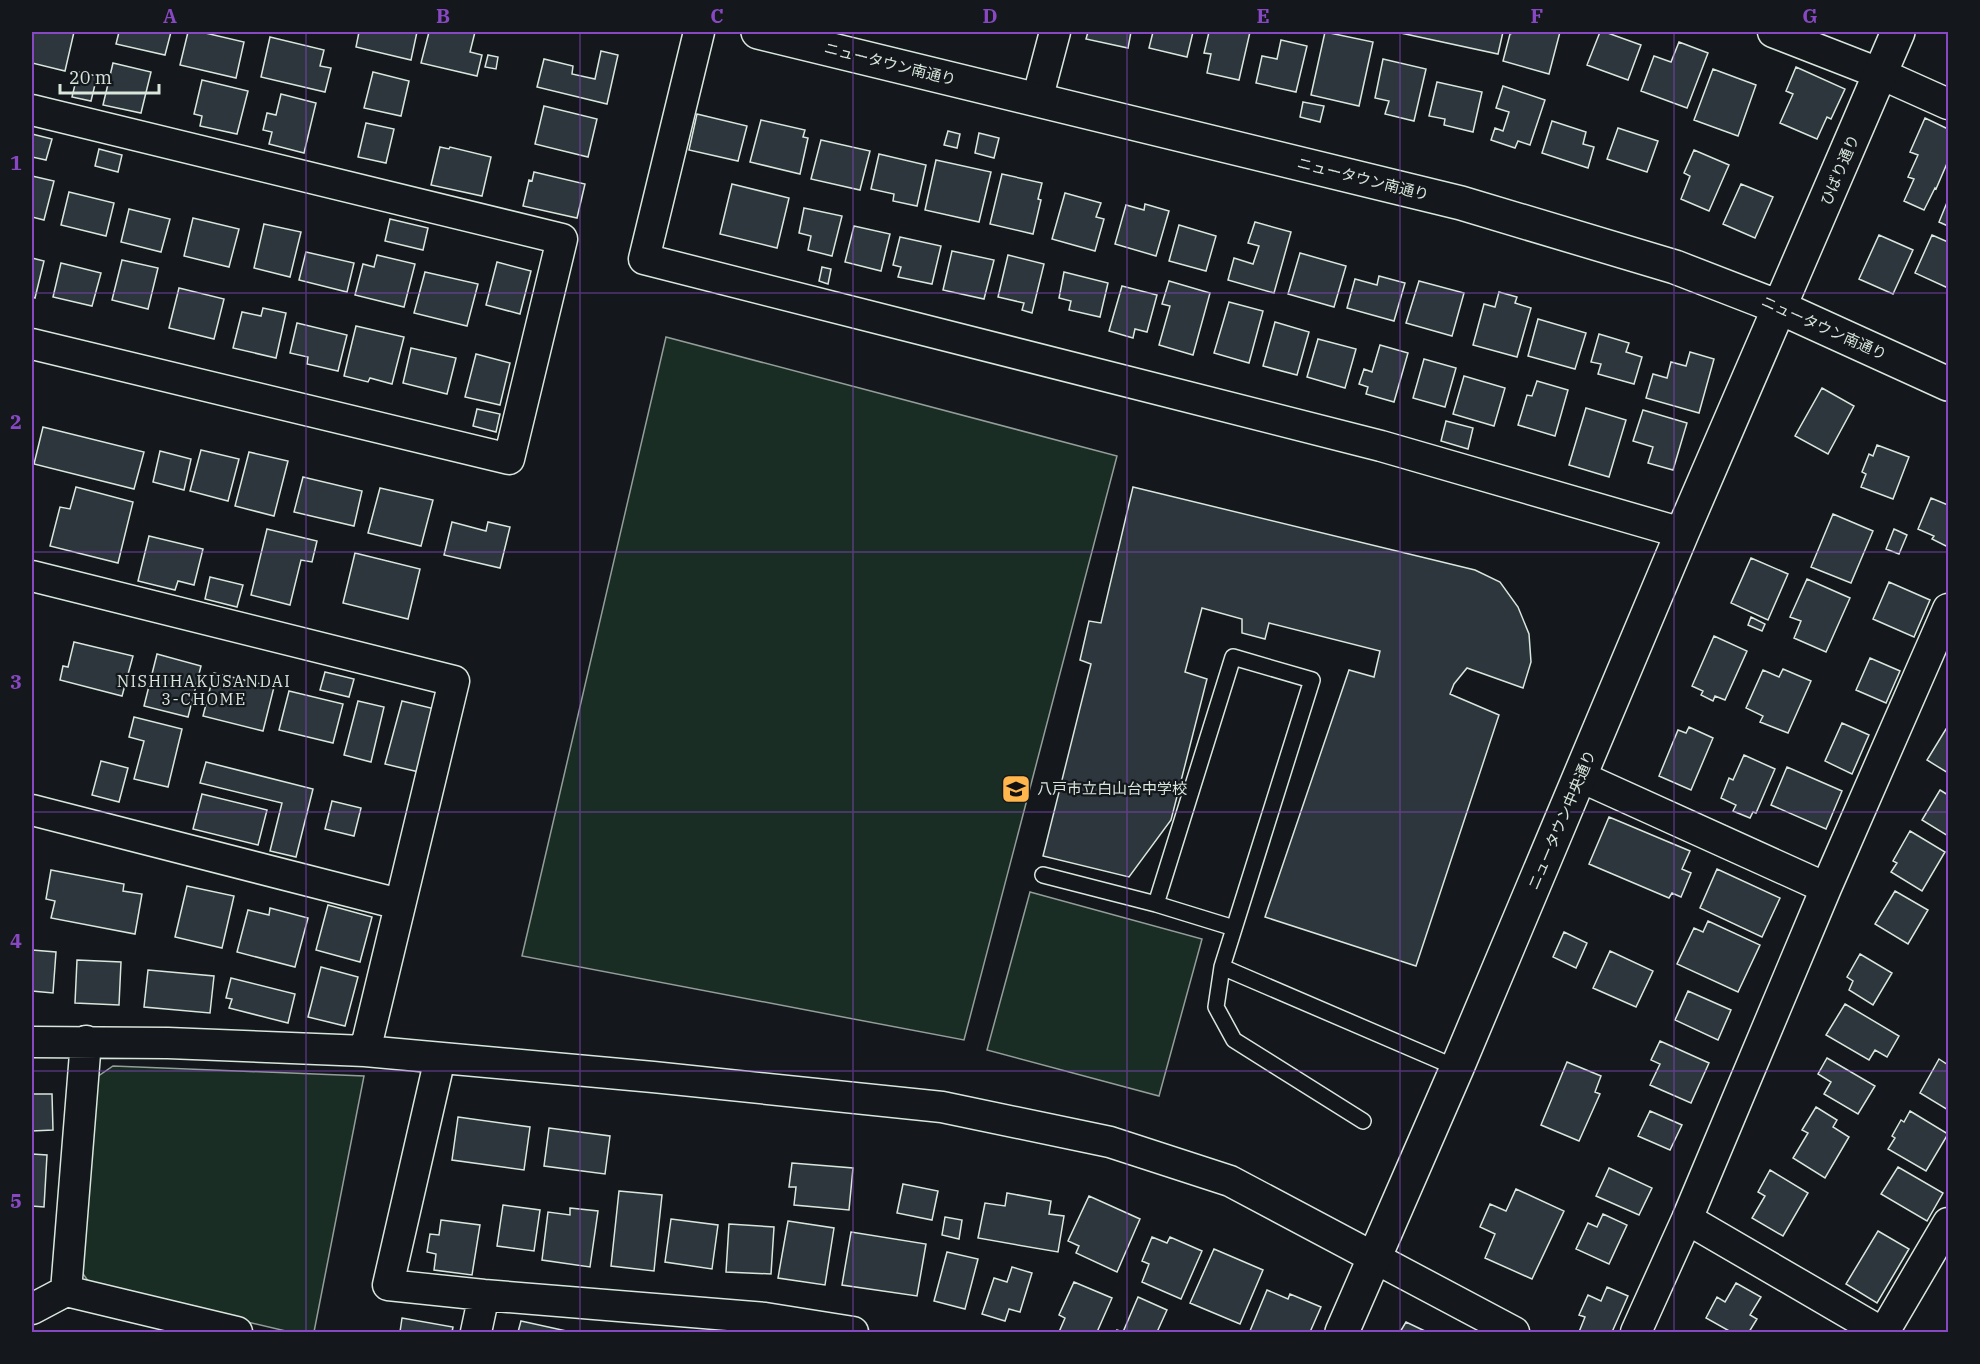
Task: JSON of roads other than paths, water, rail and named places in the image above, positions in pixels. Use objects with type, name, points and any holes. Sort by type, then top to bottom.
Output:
[{"type":"street","points":[[699,32],[644,259],[1380,446],[1682,533]]},
{"type":"street","name":"ニュータウン南通り","points":[[758,32],[1461,203],[1675,267],[1780,308],[1948,384]]},
{"type":"street","points":[[1037,100],[1055,32]]},
{"type":"street","points":[[1773,32],[1881,74],[1948,104]]},
{"type":"street","name":"ひばり通り","points":[[1780,308],[1898,32]]},
{"type":"street","points":[[32,110],[562,239],[508,459],[32,344]]},
{"type":"street","name":"ニュータウン中央通り","points":[[1342,1332],[1457,1068],[1682,533],[1780,308]]},
{"type":"street","points":[[32,576],[454,681],[365,1051]]},
{"type":"street","points":[[1636,1332],[1687,1219],[1826,888],[1948,609]]},
{"type":"street","points":[[1581,777],[1826,888]]},
{"type":"street","points":[[32,810],[399,904]]},
{"type":"street","points":[[66,1291],[86,1041]]},
{"type":"street","points":[[32,1042],[86,1041],[365,1051],[653,1077],[942,1107],[1099,1140],[1230,1181],[1514,1332]]},
{"type":"street","points":[[440,1058],[388,1286],[763,1325],[853,1332]]},
{"type":"street","points":[[1687,1219],[1882,1332],[1948,1223]]},
{"type":"street","points":[[32,1309],[66,1291],[188,1327],[237,1332]]},
{"type":"street","points":[[476,1332],[484,1295]]},
{"type":"lane","points":[[1156,904],[1233,657],[1312,680],[1222,967],[1216,1007],[1234,1040],[1363,1121]]},
{"type":"lane","points":[[1043,875],[1156,904],[1234,928]]},
{"type":"lane","points":[[1222,967],[1457,1068]]},
{"type":"place","name":"八戸市立白山台中学校","points":[[1016,789]]},
{"type":"district","name":"NISHIHAKUSANDAI 3-CHOME","points":[[204,690]]}]
